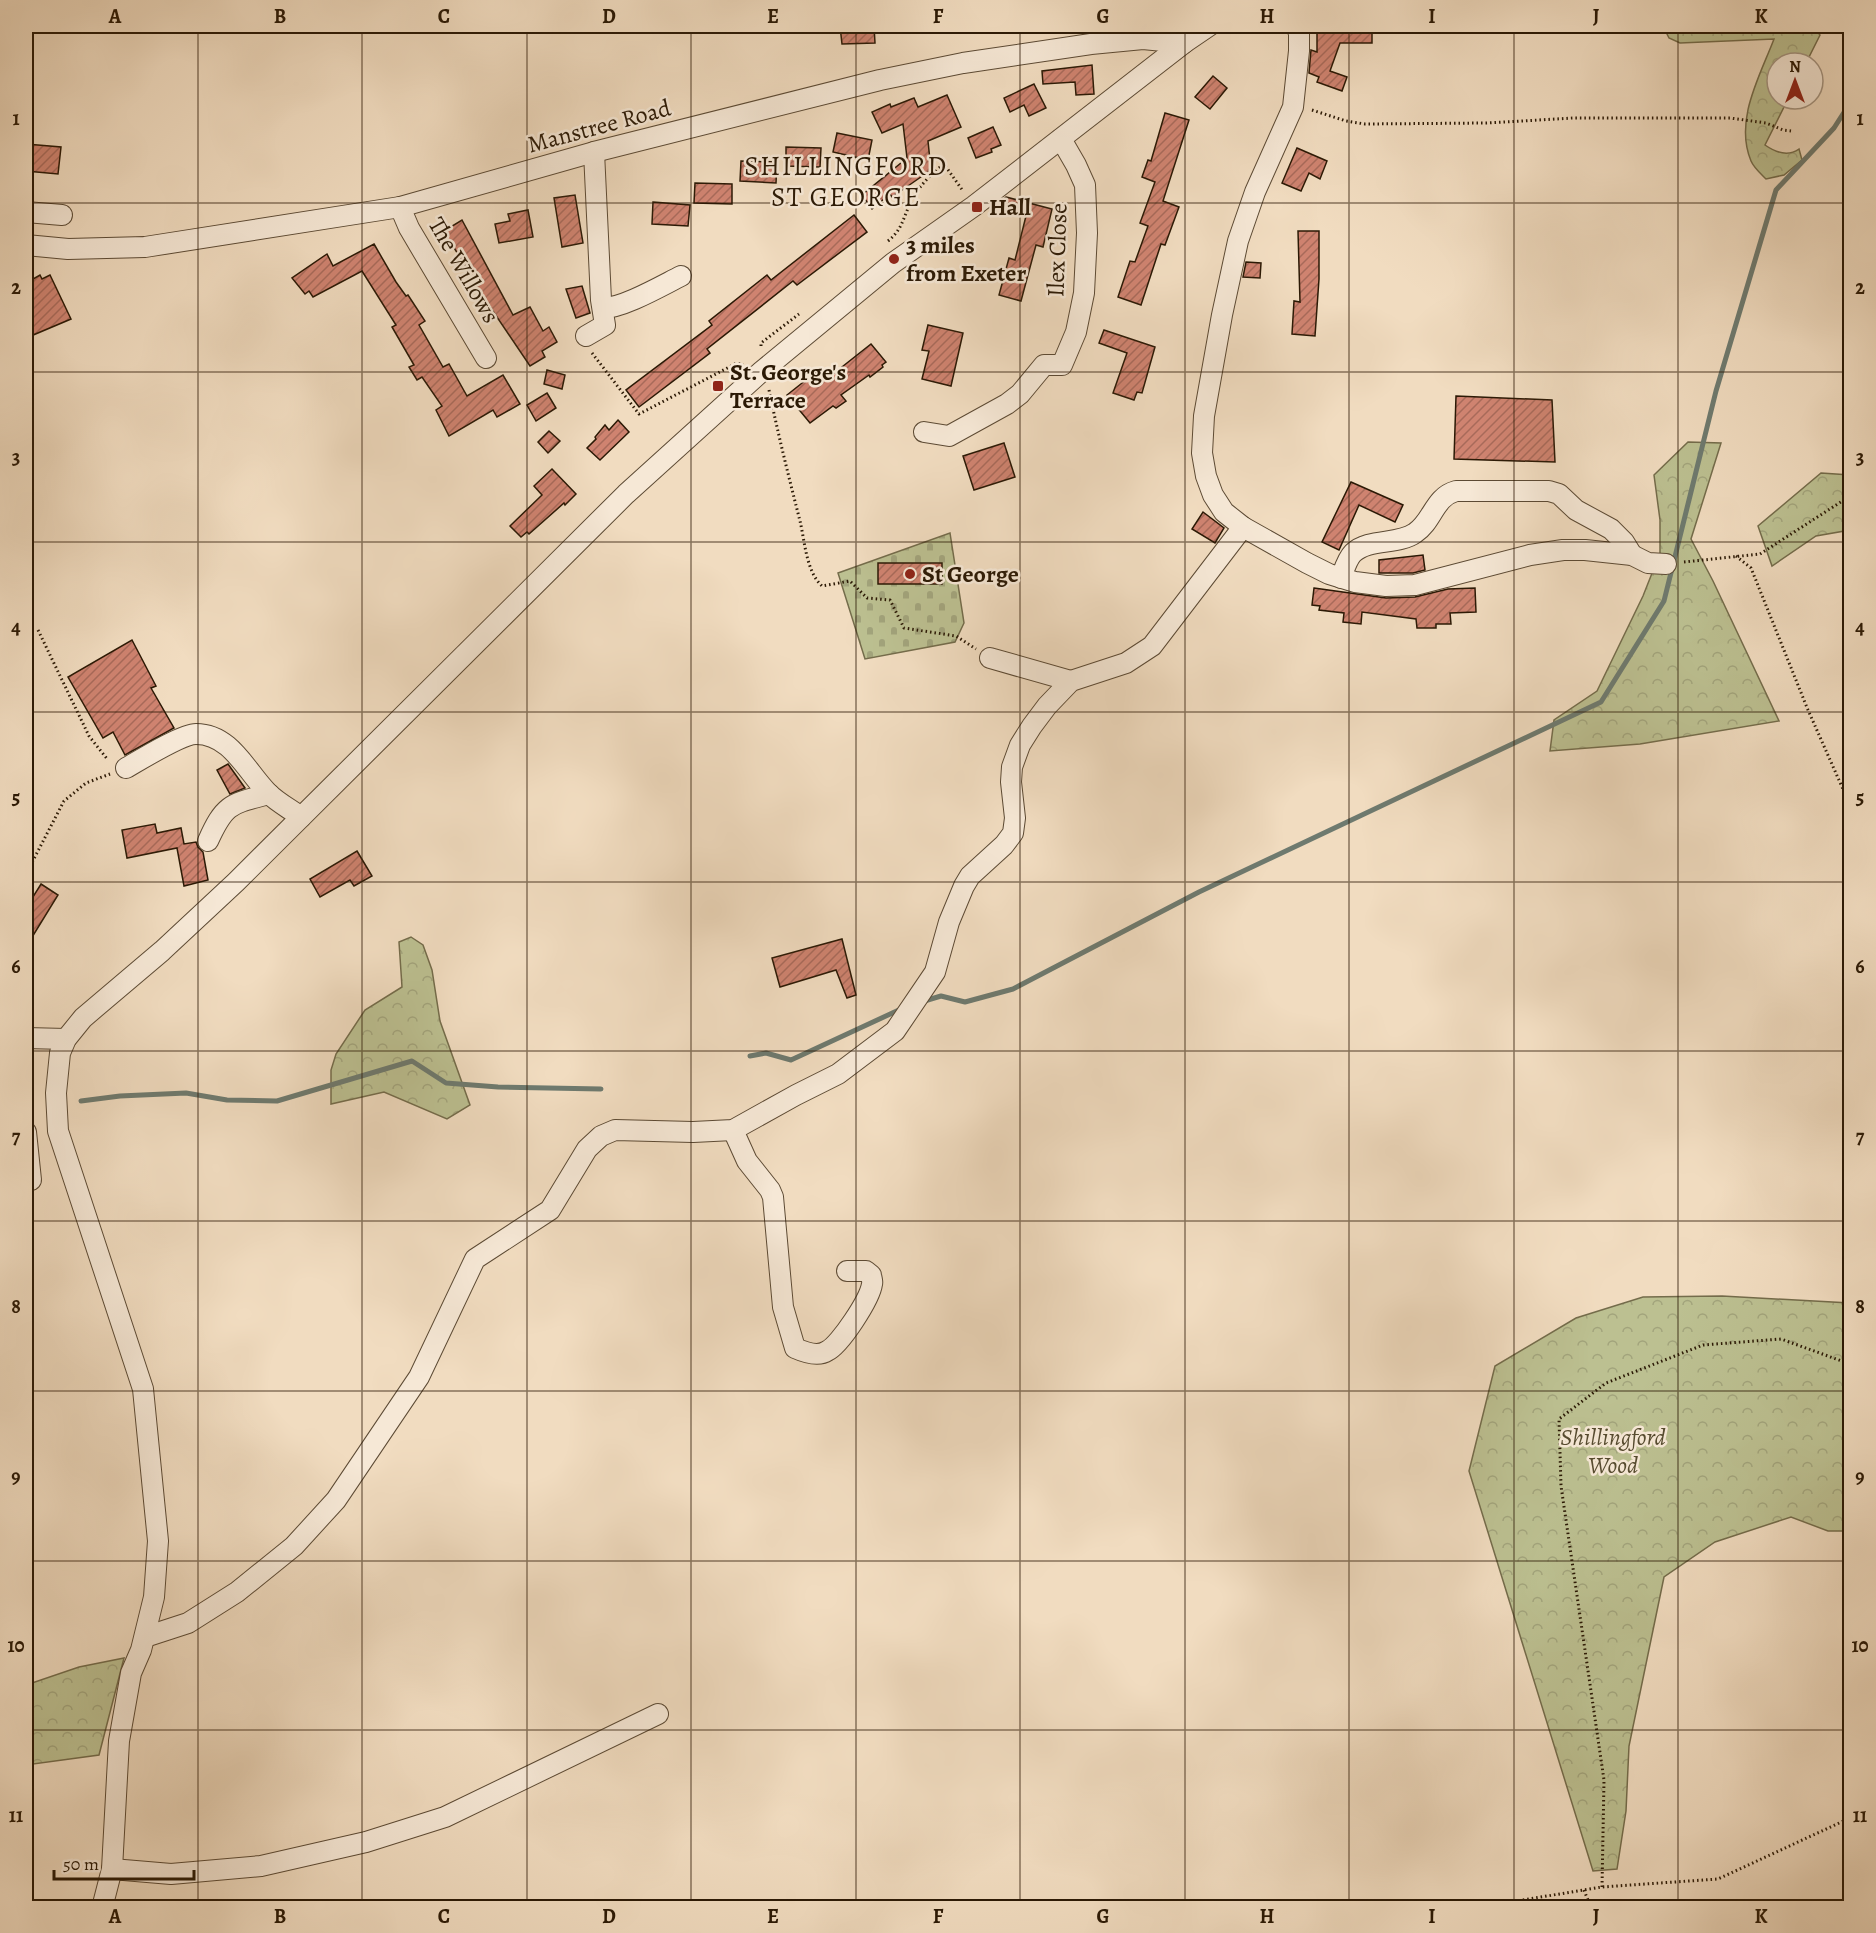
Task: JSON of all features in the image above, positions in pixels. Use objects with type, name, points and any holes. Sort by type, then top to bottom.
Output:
[{"type":"street","points":[[1303,28],[1293,106],[1255,192],[1238,241],[1204,416],[1202,453],[1206,476],[1224,512],[1243,527],[1314,567],[1341,578],[1376,585],[1415,585],[1530,555],[1585,550],[1632,555],[1648,563],[1672,563]]},
{"type":"street","points":[[102,1908],[112,1869],[119,1741],[131,1673],[145,1637],[154,1597],[158,1541],[144,1389],[58,1131],[57,1068],[66,1039],[82,1018],[162,951],[301,817],[626,494],[765,378],[893,263],[974,206],[1197,32]]},
{"type":"street","name":"Manstree Road","points":[[26,245],[68,249],[145,247],[400,207],[594,152],[880,80],[963,63],[1197,32]]},
{"type":"street","name":"Ilex Close","points":[[924,432],[949,436],[1007,404],[1020,394],[1044,365],[1062,365],[1076,332],[1084,293],[1087,233],[1085,185],[1061,139]]},
{"type":"street","points":[[586,336],[605,325],[594,152]]},
{"type":"street","name":"The Willows","points":[[400,207],[409,228],[486,358]]},
{"type":"street","points":[[26,212],[62,215]]},
{"type":"street","points":[[603,308],[635,298],[681,276]]},
{"type":"street","points":[[1341,578],[1353,553],[1366,546],[1414,534],[1428,522],[1440,499],[1456,491],[1549,491],[1559,494],[1576,510],[1611,529],[1624,542],[1632,555]]},
{"type":"street","points":[[145,1637],[188,1623],[237,1592],[294,1546],[336,1500],[419,1377],[475,1259],[550,1210],[587,1149],[602,1136],[615,1130],[693,1132],[733,1130],[838,1074],[895,1031],[935,972],[949,922],[964,886],[970,876],[1004,845],[1013,833],[1015,818],[1011,782],[1012,767],[1020,745],[1047,706],[1071,681],[1125,663],[1152,646],[1243,527]]},
{"type":"street","points":[[990,658],[1071,681]]},
{"type":"street","points":[[121,769],[194,734],[223,741],[268,794],[301,817]]},
{"type":"street","points":[[208,841],[217,821],[232,804],[268,794]]},
{"type":"street","points":[[28,1043],[66,1039]]},
{"type":"street","points":[[733,1130],[747,1161],[771,1190],[773,1197],[783,1307],[795,1348],[818,1354],[828,1351],[845,1333],[862,1308],[873,1284],[871,1275],[866,1271],[847,1271]]},
{"type":"street","points":[[26,1132],[31,1180]]},
{"type":"street","points":[[112,1869],[171,1874],[261,1866],[366,1842],[445,1817],[658,1714]]},
{"type":"path","points":[[1293,106],[1365,124],[1487,123],[1574,118],[1730,118],[1766,123],[1791,131]]},
{"type":"path","points":[[883,245],[898,233],[912,199],[934,171],[944,164],[974,206]]},
{"type":"path","points":[[805,309],[761,343],[765,378],[778,436],[808,558],[818,582],[822,586],[850,582],[867,598],[890,600],[904,628],[956,636],[990,658]]},
{"type":"path","points":[[586,336],[593,357],[639,414],[737,363],[765,378]]},
{"type":"path","points":[[1672,563],[1760,554],[1851,496]]},
{"type":"path","points":[[1736,556],[1751,567],[1808,710],[1851,805]]},
{"type":"path","points":[[26,874],[64,801],[86,783],[121,769],[89,736],[38,630]]},
{"type":"path","points":[[1602,1887],[1604,1780],[1561,1486],[1559,1419],[1606,1383],[1703,1345],[1781,1339],[1851,1364]]},
{"type":"path","points":[[1474,1908],[1602,1887],[1718,1879],[1851,1818]]},
{"type":"path","points":[[1584,1890],[1591,1908]]},
{"type":"green space","points":[[1663,26],[1813,26],[1820,35],[1812,51],[1769,51],[1774,39],[1680,43],[1669,38]]},
{"type":"green space","points":[[1765,61],[1765,111],[1782,111],[1765,145],[1782,153],[1790,153],[1799,149],[1802,160],[1784,175],[1766,179],[1752,164],[1745,130],[1756,83]]},
{"type":"green space","points":[[1688,442],[1721,443],[1691,539],[1779,721],[1640,744],[1550,751],[1554,720],[1597,691],[1643,596],[1660,553],[1660,520],[1654,475]]},
{"type":"green space","points":[[1821,473],[1850,475],[1850,530],[1816,536],[1772,566],[1758,526]]},
{"type":"green space","points":[[950,533],[964,623],[955,642],[865,659],[838,573]]},
{"type":"green space","points":[[411,937],[423,945],[432,970],[440,1021],[470,1105],[447,1119],[384,1092],[331,1104],[331,1070],[336,1054],[365,1010],[402,987],[399,942]]},
{"type":"green space","name":"Shillingford Wood","points":[[1722,1296],[1850,1303],[1850,1531],[1828,1531],[1791,1517],[1715,1542],[1664,1577],[1629,1746],[1626,1811],[1617,1869],[1593,1871],[1469,1471],[1495,1366],[1576,1318],[1643,1297]]},
{"type":"green space","points":[[124,1658],[99,1755],[26,1765],[26,1685],[79,1667]]},
{"type":"building","points":[[840,26],[874,26],[875,43],[842,44]]},
{"type":"building","points":[[1317,26],[1372,26],[1372,43],[1340,43],[1330,71],[1347,77],[1342,91],[1317,82],[1319,77],[1309,73],[1311,50],[1317,52]]},
{"type":"building","points":[[1092,65],[1094,94],[1076,95],[1075,82],[1043,84],[1042,71]]},
{"type":"building","points":[[1213,76],[1227,88],[1210,109],[1195,97]]},
{"type":"building","points":[[1034,84],[1046,108],[1029,116],[1024,105],[1010,112],[1004,98]]},
{"type":"building","points":[[947,95],[961,127],[928,141],[931,170],[892,197],[890,194],[872,209],[862,195],[907,158],[903,124],[882,133],[872,112],[890,104],[891,107],[914,98],[918,107]]},
{"type":"building","points":[[1165,113],[1189,120],[1163,201],[1179,207],[1165,245],[1161,244],[1141,305],[1118,297],[1130,261],[1135,262],[1148,226],[1140,223],[1155,182],[1142,177],[1148,160],[1151,161]]},
{"type":"building","points":[[993,127],[1001,145],[991,149],[992,152],[976,158],[968,138]]},
{"type":"building","points":[[837,133],[872,140],[868,160],[833,152]]},
{"type":"building","points":[[26,144],[61,147],[58,174],[26,171]]},
{"type":"building","points":[[786,147],[821,148],[820,167],[786,166]]},
{"type":"building","points":[[1297,148],[1327,161],[1320,179],[1309,173],[1301,191],[1282,183]]},
{"type":"building","points":[[741,161],[777,162],[776,183],[740,181]]},
{"type":"building","points":[[695,183],[732,184],[732,204],[694,203]]},
{"type":"building","points":[[575,195],[583,243],[562,247],[554,198]]},
{"type":"building","points":[[1006,197],[1052,209],[1043,247],[1036,245],[1021,301],[999,295],[1009,258],[1015,260],[1026,216],[995,206]]},
{"type":"building","points":[[653,202],[690,205],[688,226],[652,224]]},
{"type":"building","points":[[528,210],[533,237],[499,243],[495,224],[510,221],[508,214]]},
{"type":"building","points":[[854,215],[867,232],[797,285],[793,281],[707,349],[710,353],[639,407],[626,390],[712,325],[709,321],[767,275],[771,280]]},
{"type":"building","points":[[462,220],[513,315],[530,307],[543,331],[549,327],[557,342],[542,351],[545,357],[530,366],[474,283],[453,246],[447,250],[439,234]]},
{"type":"building","points":[[1298,231],[1319,231],[1319,279],[1315,336],[1292,334],[1294,301],[1300,302]]},
{"type":"building","points":[[374,244],[396,282],[406,296],[408,295],[425,321],[419,325],[443,367],[449,364],[467,396],[503,375],[520,404],[497,417],[493,410],[449,436],[436,410],[442,406],[422,377],[417,380],[409,367],[414,365],[392,327],[396,325],[362,271],[313,297],[309,291],[305,294],[292,278],[327,254],[333,266]]},
{"type":"building","points":[[1246,262],[1261,263],[1260,278],[1243,277]]},
{"type":"building","points":[[40,275],[42,279],[50,275],[71,319],[26,338],[26,283]]},
{"type":"building","points":[[582,286],[590,313],[576,318],[566,289]]},
{"type":"building","points":[[928,325],[963,333],[951,386],[922,379],[929,351],[922,350]]},
{"type":"building","points":[[1104,330],[1155,347],[1142,393],[1137,392],[1134,400],[1113,393],[1127,353],[1099,343]]},
{"type":"building","points":[[871,344],[886,362],[882,365],[883,367],[841,395],[846,401],[836,408],[833,406],[810,423],[787,395],[821,368],[828,378]]},
{"type":"building","points":[[547,370],[565,375],[562,389],[544,384]]},
{"type":"building","points":[[547,393],[556,408],[536,421],[527,405]]},
{"type":"building","points":[[1456,396],[1552,400],[1555,462],[1454,459]]},
{"type":"building","points":[[618,420],[629,432],[600,460],[587,448],[605,425],[609,430]]},
{"type":"building","points":[[549,431],[560,441],[548,453],[538,442]]},
{"type":"building","points":[[1004,443],[1015,477],[974,490],[963,456]]},
{"type":"building","points":[[552,469],[576,494],[529,534],[527,532],[521,537],[510,526],[542,495],[534,486]]},
{"type":"building","points":[[1351,482],[1403,505],[1395,522],[1359,505],[1339,550],[1322,542]]},
{"type":"building","points":[[1203,512],[1224,528],[1215,543],[1192,529]]},
{"type":"building","points":[[1423,555],[1425,570],[1413,573],[1379,573],[1379,560]]},
{"type":"building","name":"St George","points":[[878,563],[942,563],[942,584],[878,584]]},
{"type":"building","points":[[1314,588],[1386,598],[1415,597],[1448,589],[1475,588],[1476,612],[1450,613],[1451,624],[1436,624],[1436,628],[1417,628],[1416,619],[1362,612],[1361,624],[1343,622],[1344,613],[1319,610],[1320,606],[1312,605]]},
{"type":"building","points":[[132,640],[156,686],[151,688],[174,728],[125,755],[113,732],[103,738],[68,677]]},
{"type":"building","points":[[228,764],[245,788],[230,794],[217,770]]},
{"type":"building","points":[[155,824],[157,833],[181,828],[184,844],[196,842],[203,852],[208,880],[184,886],[177,848],[127,858],[122,830]]},
{"type":"building","points":[[357,851],[372,876],[354,886],[350,880],[320,897],[310,879]]},
{"type":"building","points":[[41,884],[58,895],[26,947],[26,908]]},
{"type":"building","points":[[842,939],[856,995],[847,998],[836,970],[780,987],[772,958]]},
{"type":"waterway","points":[[921,1002],[941,996],[965,1002],[1013,989],[1199,892],[1601,702],[1664,601],[1716,391],[1776,190],[1834,128],[1850,103]]},
{"type":"waterway","points":[[750,1056],[766,1053],[791,1060],[901,1009]]},
{"type":"waterway","points":[[81,1101],[120,1096],[186,1093],[227,1100],[277,1101],[412,1061],[446,1083],[498,1087],[601,1089]]},
{"type":"place","name":"Hall","points":[[977,207]]},
{"type":"place","name":"3 miles from Exeter","points":[[894,259]]},
{"type":"place","name":"St. George's Terrace","points":[[718,386]]},
{"type":"place","name":"St George","points":[[910,574]]},
{"type":"district","name":"SHILLINGFORD ST GEORGE","points":[[846,182]]}]
